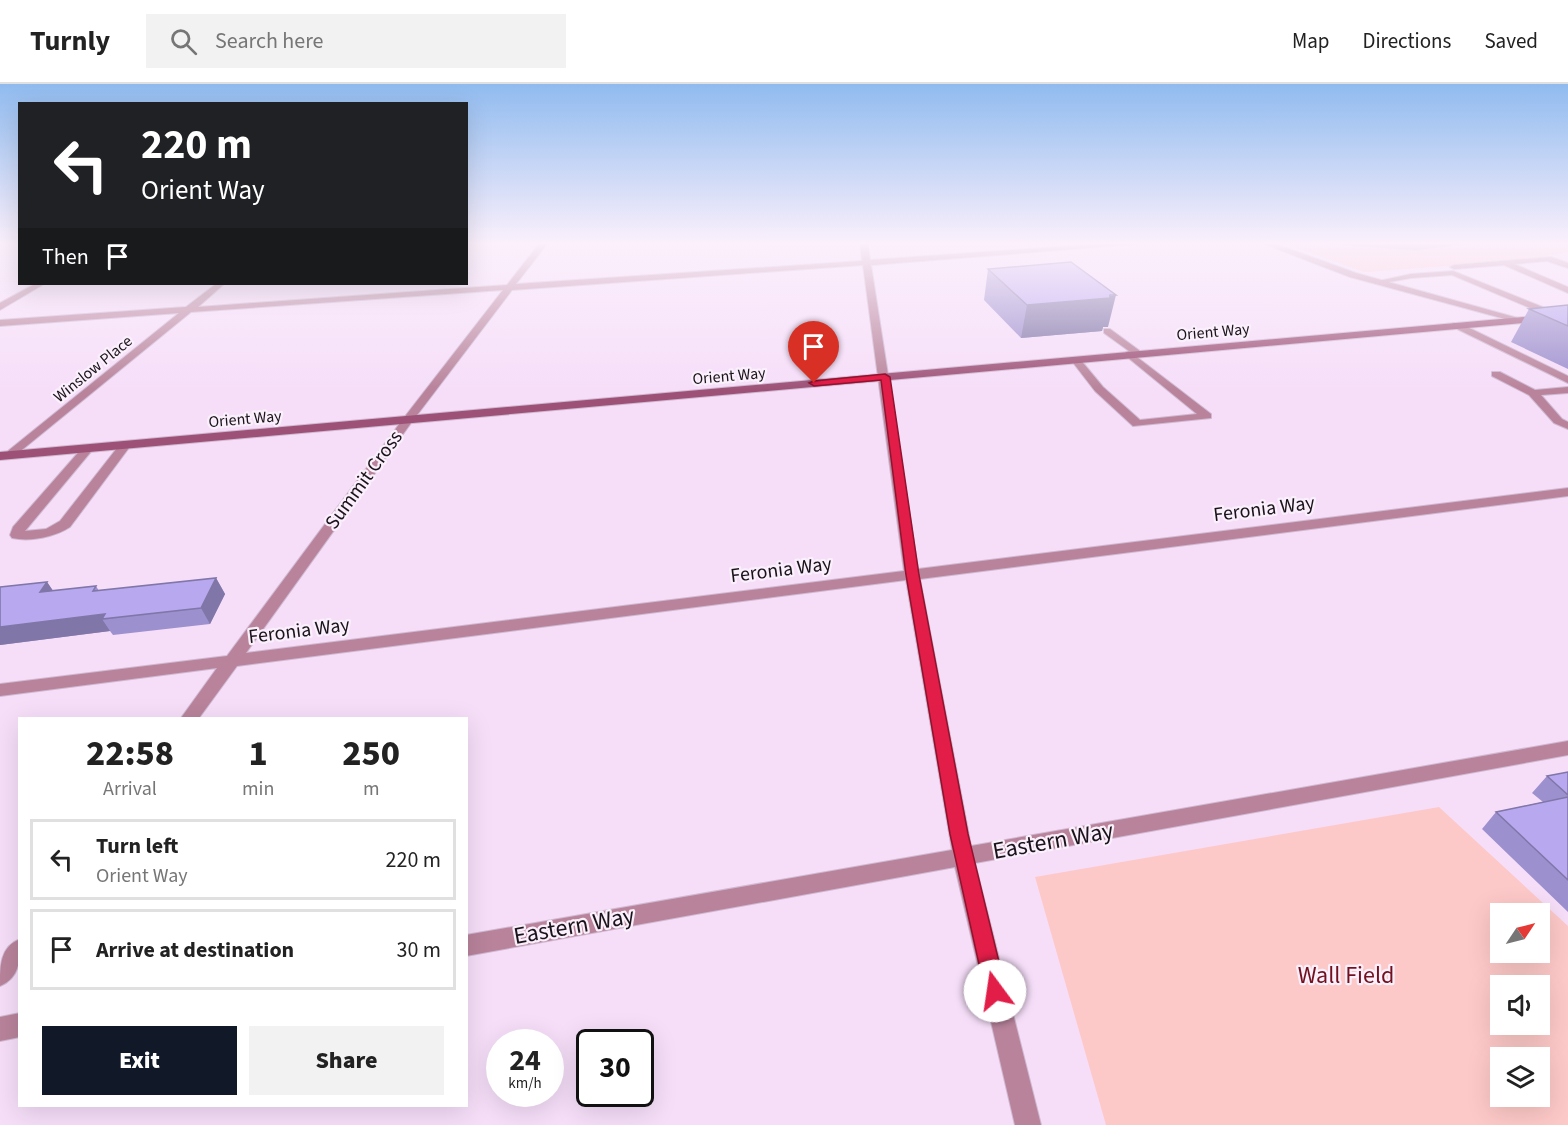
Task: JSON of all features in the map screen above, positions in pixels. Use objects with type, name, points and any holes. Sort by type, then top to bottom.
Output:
[{"type":"street","points":[[0,307],[25,293]]},
{"type":"street","name":"Winslow Place","points":[[12,454],[210,293]]},
{"type":"street","points":[[0,323],[426,293]]},
{"type":"street","name":"Summit Cross","points":[[191,717],[407,421],[507,293]]},
{"type":"street","points":[[872,293],[912,575],[963,857],[1028,1125]]},
{"type":"street","points":[[1418,293],[1520,320]]},
{"type":"street","points":[[1498,293],[1534,308],[1567,316]]},
{"type":"street","points":[[1513,293],[1567,316]]},
{"type":"street","name":"Orient Way","points":[[0,456],[1567,316]]},
{"type":"street","points":[[1461,325],[1568,374]]},
{"type":"street","points":[[1461,325],[1568,380]]},
{"type":"street","points":[[1076,360],[1137,424],[1208,416],[1153,374],[1107,331]]},
{"type":"street","points":[[1496,374],[1533,393],[1558,421],[1568,426]]},
{"type":"street","points":[[1533,393],[1568,390]]},
{"type":"street","points":[[88,448],[18,530],[17,536],[58,530],[125,445]]},
{"type":"street","name":"Feronia Way","points":[[0,690],[1568,492]]},
{"type":"street","name":"Eastern Way","points":[[468,946],[1568,748]]},
{"type":"street","points":[[0,975],[18,952]]},
{"type":"street","points":[[0,1029],[18,1025]]},
{"type":"green space","name":"Wall Field","points":[[1439,807],[1543,903],[1490,903],[1490,963],[1550,963],[1550,909],[1568,926],[1568,1125],[1106,1125],[1035,877]]},
{"type":"building","points":[[1014,293],[1113,293],[1116,295],[1110,295],[1110,298],[1027,305]]},
{"type":"building","points":[[1568,305],[1568,326],[1529,309]]},
{"type":"building","points":[[216,578],[201,608],[102,619],[105,614],[0,627],[0,587],[47,582],[40,592],[96,586],[93,591]]},
{"type":"building","points":[[1568,772],[1568,795],[1547,776]]},
{"type":"building","points":[[1568,797],[1568,880],[1496,812]]},
{"type":"route","points":[[814,383],[885,377],[912,575],[963,857],[995,991]]}]
